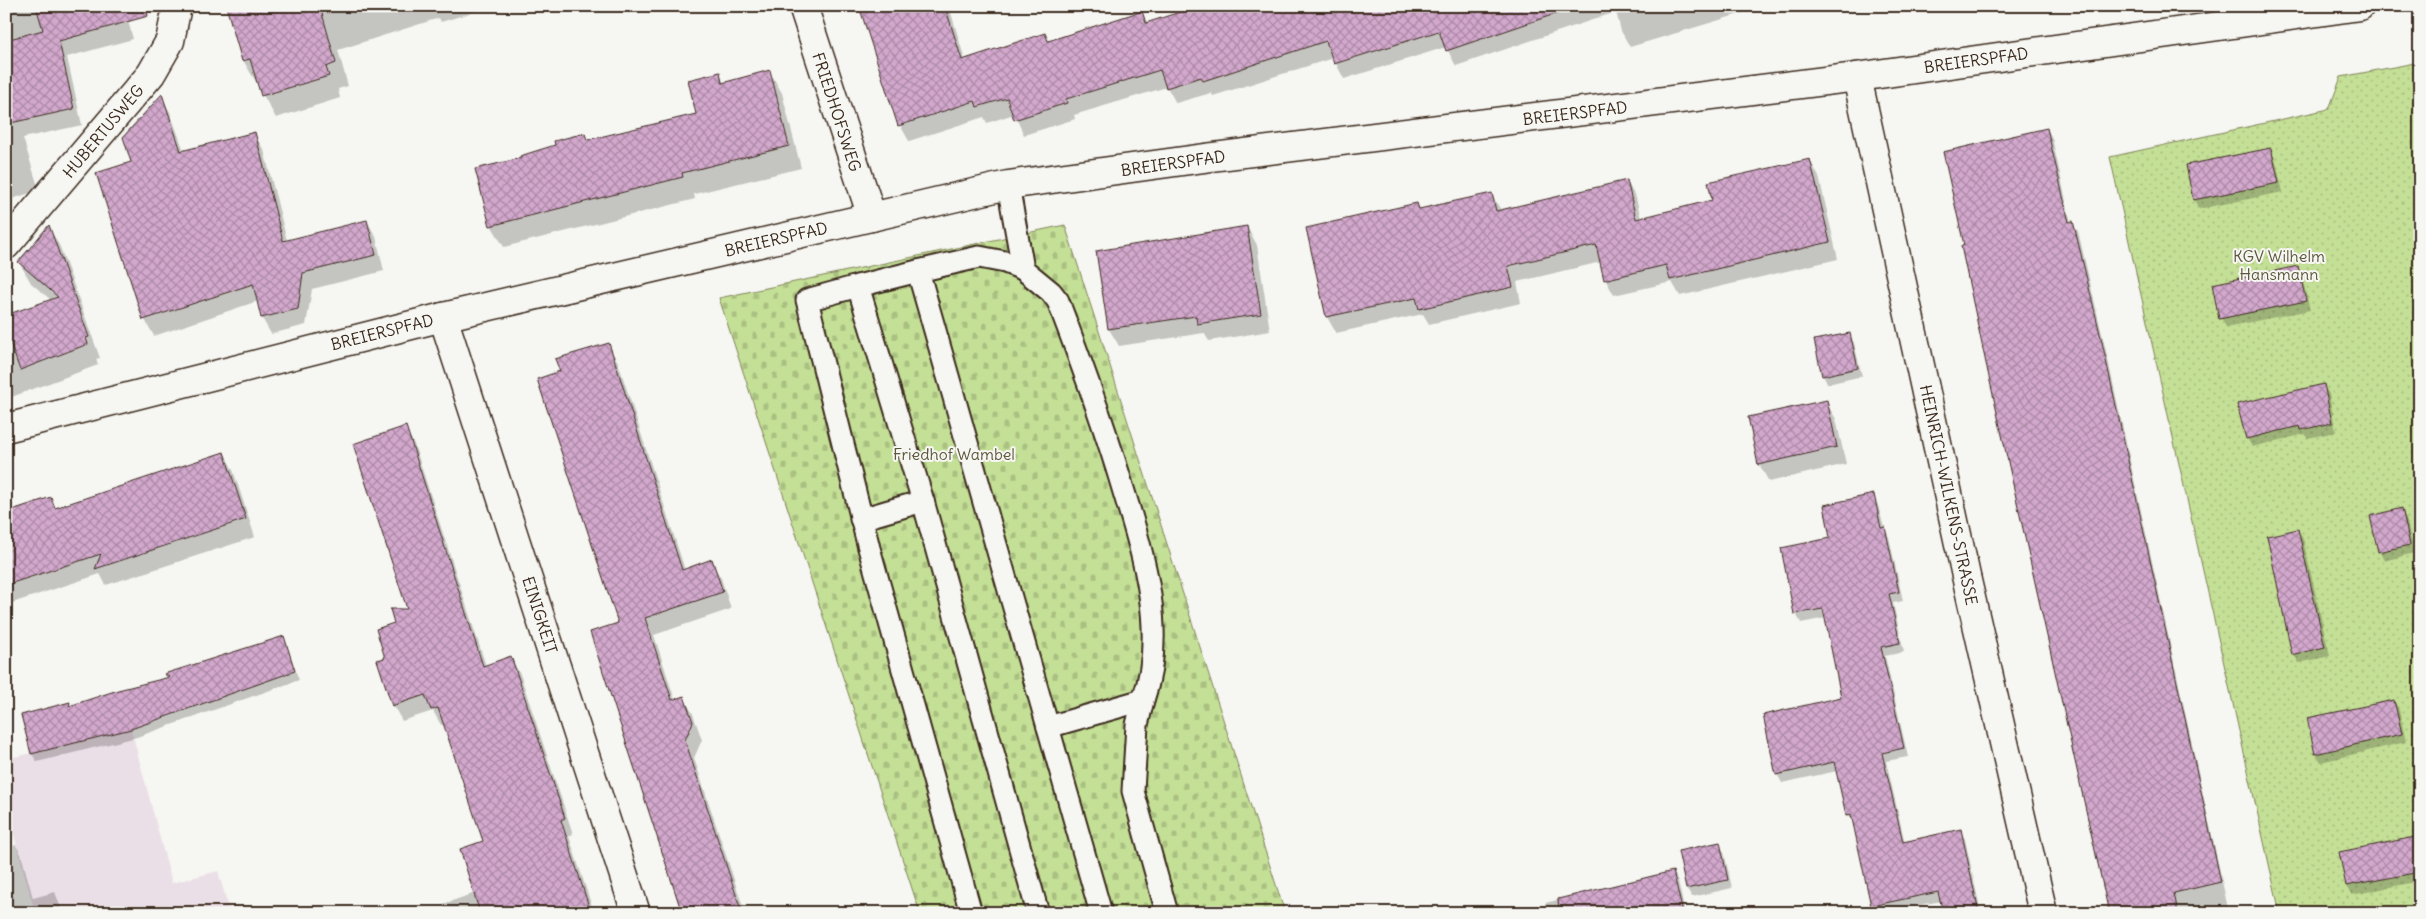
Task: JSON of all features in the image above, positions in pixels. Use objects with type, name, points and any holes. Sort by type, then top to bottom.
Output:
[{"type":"street","name":"HUBERTUSWEG","points":[[6,245],[152,74],[170,41],[177,6]]},
{"type":"street","name":"FRIEDHOFSWEG","points":[[803,6],[872,217]]},
{"type":"street","name":"BREIERSPFAD","points":[[6,428],[443,317],[1008,185],[1212,157],[1857,77],[2326,9],[2360,6]]},
{"type":"street","name":"HEINRICH-WILKENS-STRASSE","points":[[1857,77],[1968,586],[2043,913]]},
{"type":"street","name":"EINIGKEIT","points":[[443,317],[636,913]]},
{"type":"lane","points":[[1008,185],[1023,269]]},
{"type":"lane","points":[[971,913],[861,519],[807,300],[979,257],[1005,262],[1023,269],[1051,292],[1058,301],[1105,426],[1139,542],[1151,598],[1153,636],[1151,670],[1137,725],[1133,791],[1167,913]]},
{"type":"lane","points":[[918,271],[1101,913]]},
{"type":"lane","points":[[858,286],[923,501],[1038,913]]},
{"type":"lane","points":[[861,519],[923,501]]},
{"type":"lane","points":[[1048,727],[1143,700]]},
{"type":"shaded area","points":[[131,729],[172,883],[218,871],[230,913],[35,913],[6,806],[6,759]]},
{"type":"green space","name":"KGV Wilhelm Hansmann","points":[[2420,62],[2420,913],[2280,913],[2110,157],[2329,109],[2341,77]]},
{"type":"green space","name":"Friedhof Wambel","points":[[1065,225],[1285,913],[920,913],[719,298]]},
{"type":"building","points":[[36,6],[146,6],[148,16],[59,41],[74,109],[6,124],[6,40],[43,30]]},
{"type":"building","points":[[226,6],[320,6],[336,63],[326,67],[329,76],[261,96],[250,59],[242,61]]},
{"type":"building","points":[[859,6],[945,6],[962,60],[1045,33],[1048,41],[1142,11],[1146,23],[1198,6],[1560,6],[1561,12],[1446,51],[1439,31],[1334,64],[1326,41],[1203,81],[1201,77],[1166,88],[1160,70],[1066,99],[1067,103],[1014,120],[1007,98],[977,107],[975,101],[898,126]]},
{"type":"building","points":[[770,70],[789,146],[682,173],[683,177],[490,226],[475,169],[521,158],[520,156],[555,145],[554,141],[585,133],[587,140],[696,114],[688,80],[720,72],[722,83]]},
{"type":"building","points":[[162,94],[181,151],[255,132],[283,241],[367,220],[376,255],[303,273],[298,309],[261,318],[253,284],[143,320],[96,173],[131,162],[123,137]]},
{"type":"building","points":[[2047,128],[2069,222],[2073,221],[2102,342],[2221,882],[2174,893],[2178,913],[2109,913],[1987,368],[1961,246],[1964,245],[1943,152]]},
{"type":"building","points":[[2271,148],[2279,183],[2193,200],[2186,165]]},
{"type":"building","points":[[1810,159],[1830,242],[1670,280],[1666,265],[1604,280],[1596,245],[1508,266],[1513,287],[1419,309],[1416,298],[1326,317],[1306,228],[1417,203],[1419,209],[1492,193],[1496,211],[1627,180],[1636,219],[1712,200],[1708,182]]},
{"type":"building","points":[[49,225],[89,337],[86,338],[88,344],[20,370],[6,332],[6,315],[58,297],[18,262]]},
{"type":"building","points":[[1247,226],[1261,314],[1197,324],[1196,316],[1108,329],[1096,251]]},
{"type":"building","points":[[2298,266],[2306,301],[2219,319],[2212,284]]},
{"type":"building","points":[[1850,333],[1858,368],[1822,376],[1814,340]]},
{"type":"building","points":[[609,343],[682,570],[712,559],[723,592],[645,618],[672,700],[684,696],[693,722],[685,740],[742,913],[682,913],[590,632],[618,623],[537,379],[560,371],[555,359]]},
{"type":"building","points":[[2324,384],[2332,423],[2301,430],[2300,426],[2246,439],[2237,404]]},
{"type":"building","points":[[1827,400],[1837,447],[1758,465],[1748,417]]},
{"type":"building","points":[[406,426],[483,666],[511,656],[565,818],[561,820],[591,913],[480,913],[460,849],[483,841],[438,708],[431,710],[425,695],[392,706],[377,660],[385,658],[376,629],[394,623],[390,609],[407,609],[353,444]]},
{"type":"building","points":[[224,452],[246,519],[95,569],[101,554],[6,585],[6,512],[51,497],[55,508]]},
{"type":"building","points":[[1874,494],[1881,528],[1885,527],[1899,592],[1889,594],[1900,643],[1881,647],[1904,748],[1882,753],[1903,842],[1961,829],[1979,913],[1943,913],[1938,892],[1871,906],[1851,814],[1846,815],[1834,762],[1776,775],[1763,715],[1841,697],[1823,609],[1794,614],[1781,548],[1830,538],[1824,505]]},
{"type":"building","points":[[2402,508],[2410,545],[2378,552],[2370,516]]},
{"type":"building","points":[[2298,529],[2325,647],[2292,655],[2267,536]]},
{"type":"building","points":[[284,636],[295,671],[131,729],[31,754],[21,715],[70,702],[69,706],[118,690],[170,677],[164,674]]},
{"type":"building","points":[[2394,700],[2402,734],[2315,754],[2307,718]]},
{"type":"building","points":[[2420,836],[2420,872],[2346,886],[2339,852]]},
{"type":"building","points":[[1720,842],[1728,880],[1686,889],[1678,851]]},
{"type":"building","points":[[1673,871],[1683,913],[1559,913],[1558,899]]}]
